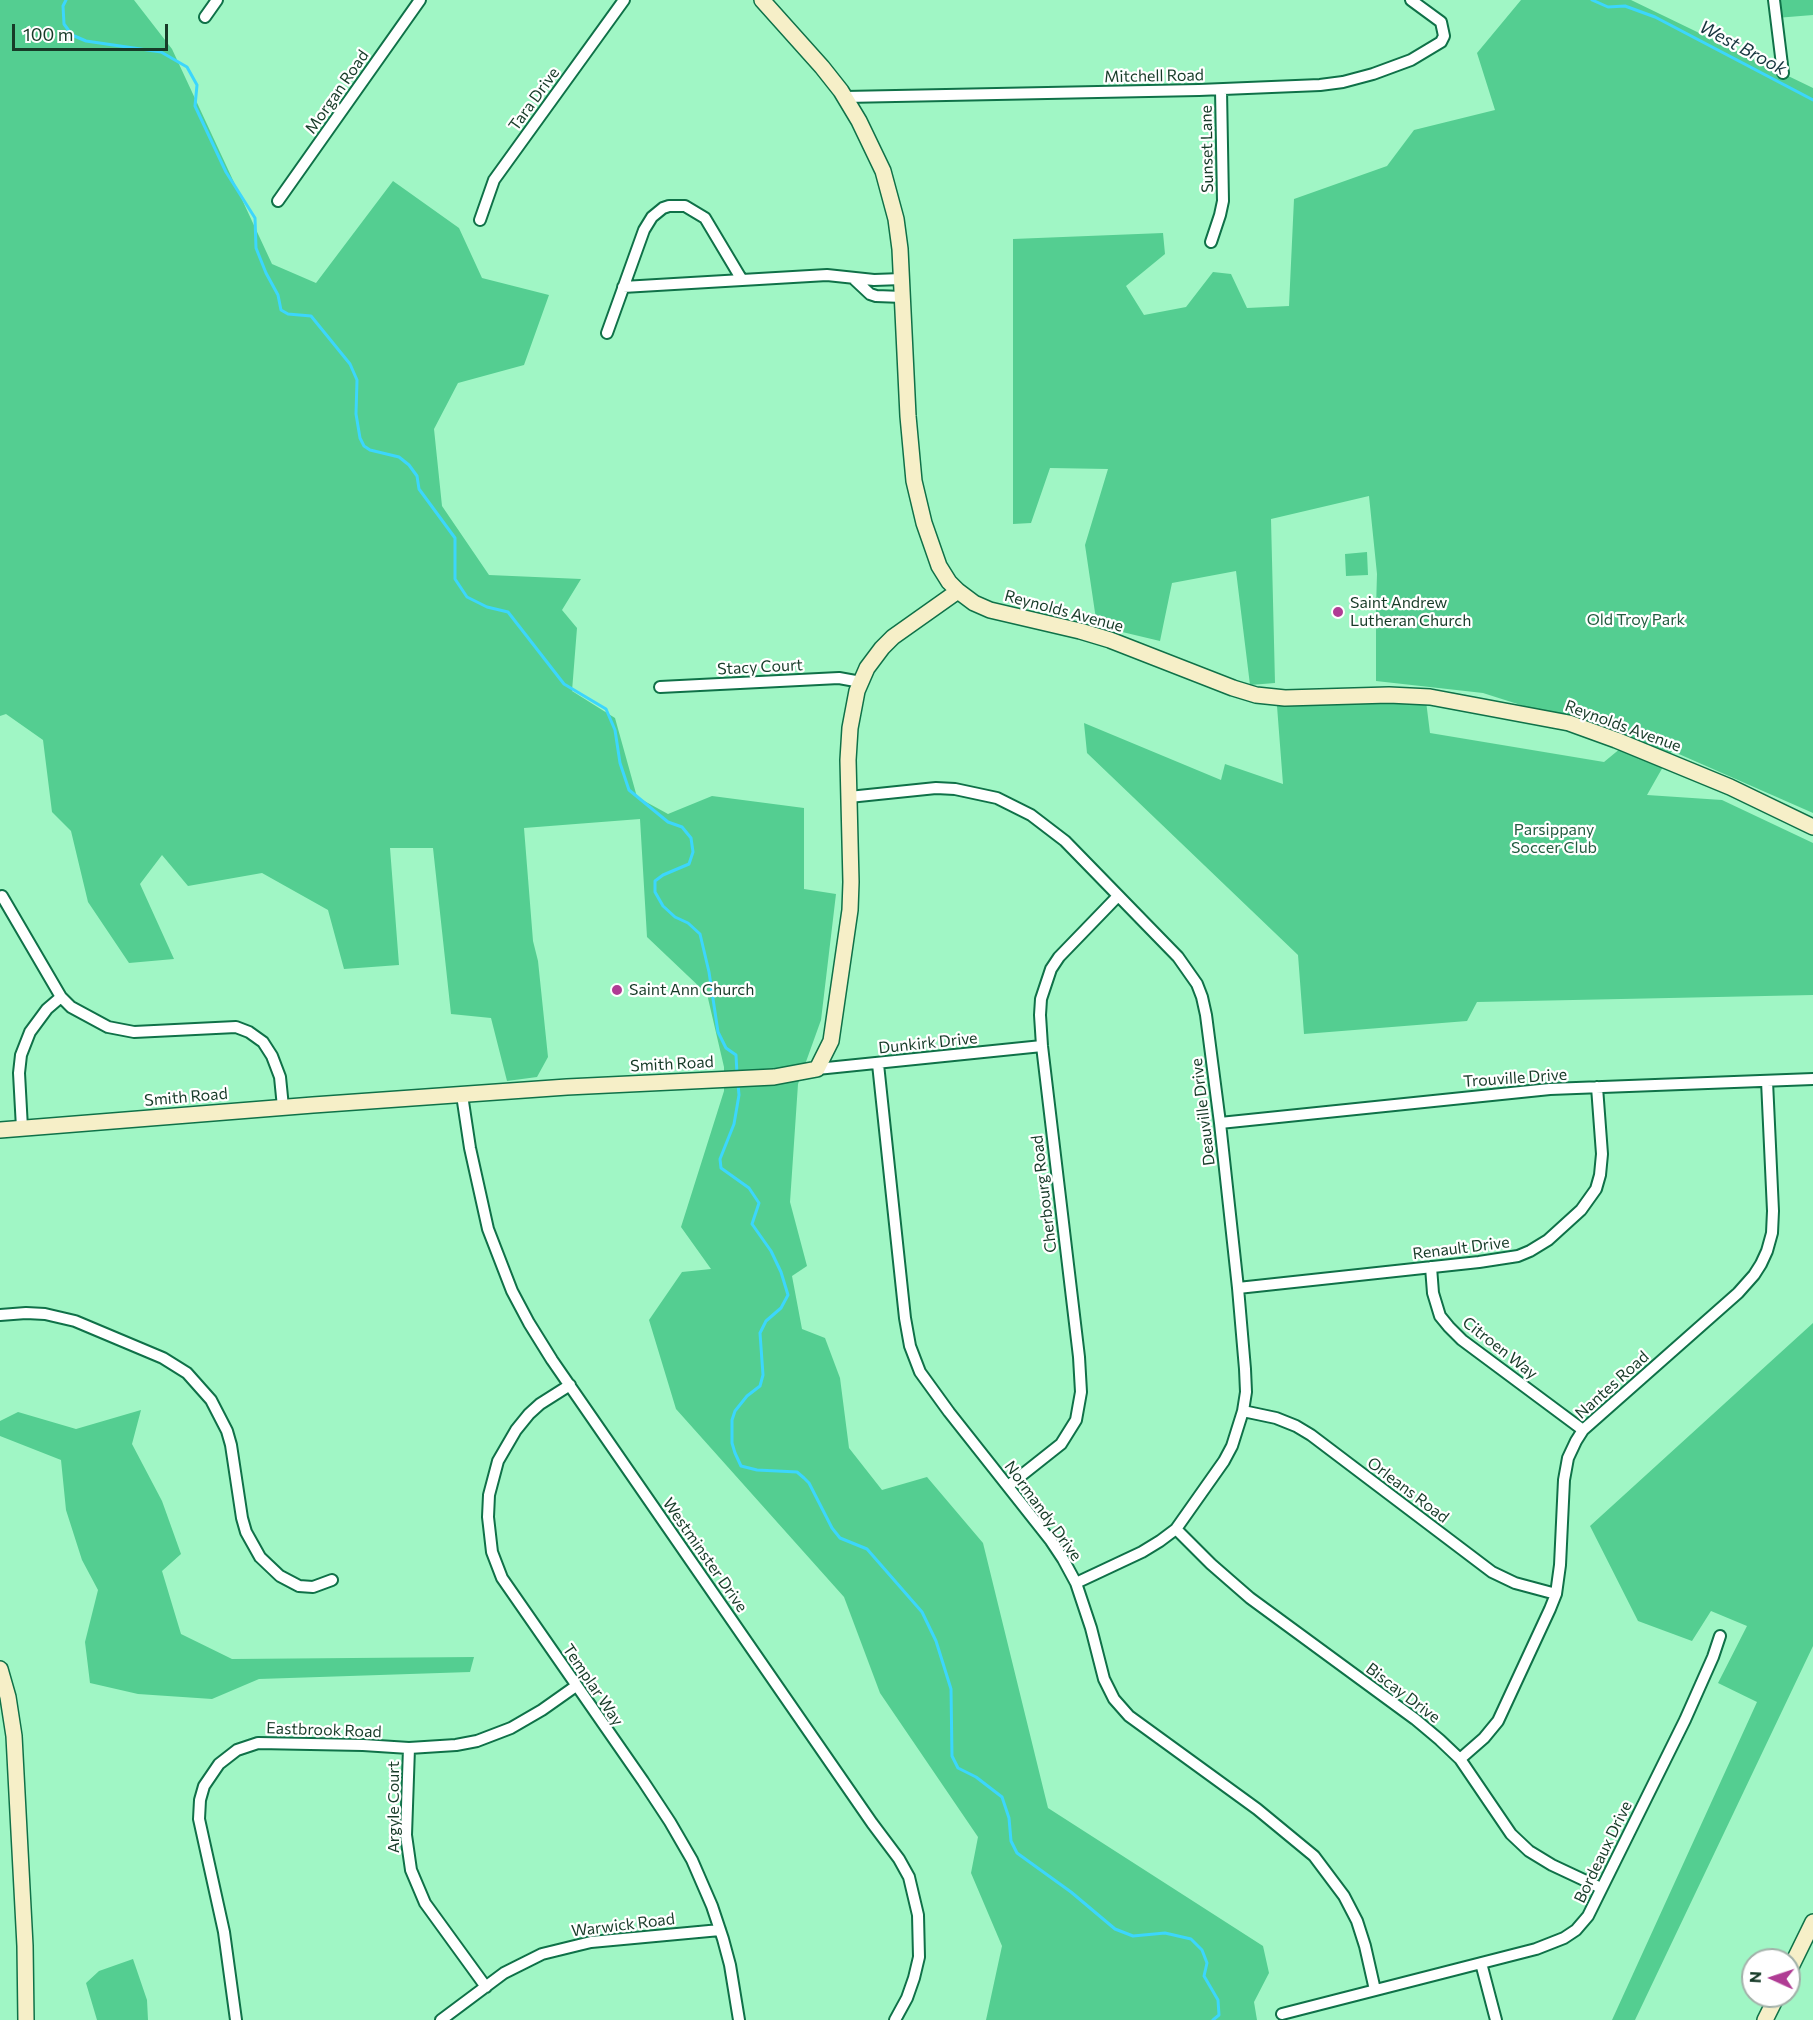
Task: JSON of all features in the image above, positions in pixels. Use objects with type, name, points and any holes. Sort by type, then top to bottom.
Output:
[{"type":"street","points":[[205,17],[217,0]]},
{"type":"street","name":"Morgan Road","points":[[278,201],[420,0]]},
{"type":"street","name":"Tara Drive","points":[[480,220],[494,180],[624,0]]},
{"type":"street","name":"Reynolds Avenue","points":[[762,0],[822,67],[845,97],[860,121],[883,171],[897,219],[914,481],[924,523],[939,566],[958,591],[974,603],[990,610],[1080,630],[1256,695],[1285,698],[1389,695],[1430,697],[1569,723],[1617,740],[1730,787],[1813,827]]},
{"type":"street","name":"Mitchell Road","points":[[845,97],[1221,90],[1320,85],[1373,74],[1411,60],[1436,47],[1441,42],[1443,28],[1441,22],[1411,0]]},
{"type":"street","points":[[1774,0],[1784,73]]},
{"type":"street","name":"Sunset Lane","points":[[1210,242],[1223,201],[1221,90]]},
{"type":"street","points":[[607,333],[648,223],[663,208],[677,205],[693,210],[705,218],[742,280]]},
{"type":"street","points":[[623,287],[827,275],[854,279],[902,279]]},
{"type":"street","points":[[854,279],[870,294],[903,297]]},
{"type":"street","points":[[817,1069],[831,1041],[850,910],[850,728],[854,705],[861,682],[873,658],[882,648],[893,637],[958,591]]},
{"type":"street","name":"Stacy Court","points":[[660,687],[840,678],[861,682]]},
{"type":"street","name":"Deauville Drive","points":[[849,797],[936,788],[976,792],[997,798],[1031,815],[1065,841],[1178,957],[1197,984],[1206,1015],[1238,1287],[1246,1392],[1243,1411],[1232,1446],[1224,1461],[1176,1529],[1142,1552],[1076,1583]]},
{"type":"street","points":[[2,896],[61,997],[71,1007],[108,1026],[134,1032],[236,1027],[249,1032],[263,1042],[272,1056],[280,1077],[283,1107]]},
{"type":"street","name":"Cherbourg Road","points":[[1008,1486],[1061,1444],[1076,1420],[1081,1392],[1079,1356],[1042,1046],[1041,999],[1051,969],[1059,957],[1118,896]]},
{"type":"street","points":[[22,1128],[19,1073],[21,1055],[30,1032],[47,1009],[61,997]]},
{"type":"street","name":"Dunkirk Drive","points":[[817,1069],[1042,1046]]},
{"type":"street","name":"Normandy Drive","points":[[878,1064],[905,1318],[912,1352],[920,1372],[1051,1541],[1076,1583],[1104,1679],[1114,1699],[1130,1716],[1272,1821],[1314,1856],[1344,1896],[1357,1921],[1375,1990]]},
{"type":"street","name":"Smith Road","points":[[0,1130],[283,1107],[774,1077],[817,1069]]},
{"type":"street","name":"Trouville Drive","points":[[1220,1123],[1485,1095],[1598,1087],[1813,1079]]},
{"type":"street","name":"Nantes Road","points":[[1460,1759],[1484,1738],[1498,1721],[1556,1594],[1560,1565],[1563,1480],[1568,1458],[1576,1441],[1583,1430],[1738,1293],[1761,1264],[1772,1233],[1773,1211],[1767,1081]]},
{"type":"street","name":"Renault Drive","points":[[1238,1287],[1431,1268],[1518,1256],[1548,1240],[1581,1210],[1596,1189],[1602,1154],[1598,1087]]},
{"type":"street","name":"Westminster Drive","points":[[462,1095],[478,1191],[497,1256],[529,1323],[899,1859],[909,1877],[918,1914],[919,1957],[907,1998],[895,2020]]},
{"type":"street","name":"Citroen Way","points":[[1431,1268],[1440,1316],[1462,1341],[1583,1430]]},
{"type":"street","points":[[0,1315],[26,1312],[75,1321],[163,1358],[187,1373],[211,1400],[227,1431],[242,1518],[246,1532],[260,1557],[280,1576],[299,1586],[314,1587],[332,1580]]},
{"type":"street","name":"Templar Way","points":[[570,1385],[540,1404],[529,1414],[504,1448],[493,1474],[488,1516],[492,1552],[502,1578],[670,1822],[692,1860],[720,1930],[730,1965],[739,2020]]},
{"type":"street","name":"Orleans Road","points":[[1243,1411],[1276,1418],[1296,1426],[1492,1572],[1515,1583],[1556,1594]]},
{"type":"street","name":"Biscay Drive","points":[[1176,1529],[1250,1598],[1415,1719],[1460,1759],[1511,1834],[1529,1851],[1552,1865],[1601,1888]]},
{"type":"street","name":"Bordeaux Drive","points":[[1282,2014],[1536,1949],[1564,1938],[1576,1930],[1588,1916],[1685,1720],[1720,1636]]},
{"type":"street","points":[[0,1669],[8,1697],[14,1736],[25,1946],[26,2020]]},
{"type":"street","name":"Eastbrook Road","points":[[236,2020],[224,1932],[200,1819],[200,1800],[211,1774],[226,1758],[237,1750],[258,1743],[409,1748],[456,1745],[498,1734],[542,1710],[576,1686]]},
{"type":"street","name":"Argyle Court","points":[[409,1748],[406,1835],[411,1870],[425,1902],[486,1987]]},
{"type":"street","points":[[1800,1948],[1813,1922]]},
{"type":"street","name":"Warwick Road","points":[[441,2020],[504,1973],[563,1948],[619,1938],[720,1930]]},
{"type":"street","points":[[1481,1963],[1496,2020]]},
{"type":"green space","points":[[0,0],[134,0],[172,49],[272,264],[316,283],[393,181],[459,228],[482,278],[549,295],[524,365],[458,383],[434,429],[442,506],[489,575],[581,579],[562,610],[577,628],[572,691],[615,718],[637,797],[668,814],[712,796],[804,808],[804,889],[836,894],[821,1020],[798,1084],[790,1202],[807,1266],[792,1276],[802,1329],[825,1338],[840,1378],[849,1448],[882,1490],[927,1477],[983,1543],[1048,1808],[1263,1946],[1269,1973],[1254,2002],[1257,2020],[986,2020],[1002,1946],[971,1873],[978,1837],[880,1693],[844,1597],[676,1409],[649,1320],[682,1272],[711,1269],[681,1227],[724,1091],[724,1067],[707,994],[647,937],[640,819],[524,828],[533,941],[538,961],[548,1057],[537,1077],[507,1081],[491,1018],[451,1014],[433,848],[390,848],[399,965],[344,969],[328,910],[262,873],[188,886],[162,855],[140,884],[174,959],[129,963],[88,902],[71,831],[52,812],[43,740],[6,714],[0,716]]},
{"type":"green space","points":[[1521,0],[1631,0],[1813,88],[1813,813],[1672,751],[1647,795],[1722,800],[1813,843],[1813,995],[1477,1002],[1467,1021],[1304,1034],[1298,955],[1087,753],[1084,723],[1221,780],[1225,764],[1283,784],[1277,706],[1364,700],[1426,701],[1430,733],[1604,762],[1627,743],[1640,743],[1483,693],[1376,681],[1376,609],[1357,610],[1356,599],[1375,598],[1376,608],[1377,574],[1369,496],[1271,519],[1275,683],[1250,685],[1236,571],[1172,583],[1160,641],[1097,626],[1085,545],[1108,469],[1050,468],[1031,523],[1013,524],[1013,239],[1163,233],[1165,254],[1126,286],[1144,315],[1186,307],[1213,272],[1231,274],[1247,308],[1289,306],[1294,199],[1387,166],[1414,130],[1495,110],[1477,53]]},
{"type":"green space","points":[[1773,0],[1813,0],[1813,15],[1776,18]]},
{"type":"green space","points":[[1367,552],[1368,575],[1346,576],[1345,554]]},
{"type":"green space","points":[[1813,1323],[1813,1646],[1635,2020],[1612,2020],[1757,1702],[1718,1683],[1747,1626],[1711,1611],[1692,1641],[1638,1621],[1590,1526]]},
{"type":"green space","points":[[141,1410],[132,1444],[162,1501],[181,1554],[162,1571],[181,1634],[232,1659],[474,1657],[470,1672],[259,1679],[212,1699],[138,1694],[90,1683],[85,1642],[98,1590],[82,1560],[66,1510],[61,1460],[0,1436],[0,1421],[18,1412],[76,1429]]},
{"type":"green space","points":[[133,1959],[147,2000],[148,2020],[97,2020],[86,1983],[99,1971]]},
{"type":"waterway","points":[[66,0],[63,6],[64,24],[72,35],[86,41],[161,52],[187,67],[197,85],[195,106],[226,172],[255,218],[256,248],[278,295],[281,310],[288,314],[311,316],[350,364],[357,380],[356,414],[360,438],[364,446],[370,450],[399,457],[409,465],[417,476],[419,489],[455,538],[455,579],[467,597],[487,607],[508,612],[564,684],[606,709],[615,730],[620,763],[629,790],[668,822],[682,827],[691,838],[693,852],[689,864],[655,881],[655,892],[663,906],[700,934],[709,972],[718,1032],[726,1048],[736,1055],[737,1074]]},
{"type":"waterway","name":"West Brook","points":[[1592,0],[1608,7],[1625,6],[1655,17],[1813,100]]},
{"type":"waterway","points":[[738,1084],[739,1095],[734,1124],[720,1159],[721,1168],[749,1188],[759,1203],[752,1224],[771,1251],[788,1295],[781,1308],[766,1321],[760,1333],[763,1375],[760,1386],[747,1396],[735,1411],[732,1420],[732,1443],[741,1466],[757,1470],[797,1472],[809,1483],[832,1528],[840,1538],[867,1549],[922,1612],[936,1641],[951,1689],[952,1756],[958,1768],[976,1777],[1002,1797],[1009,1818],[1011,1841],[1017,1853],[1071,1892],[1115,1929],[1133,1936],[1165,1933],[1191,1939],[1202,1950],[1207,1963],[1204,1976],[1218,2000],[1219,2015],[1213,2020]]},
{"type":"place","name":"Saint Andrew Lutheran Church","points":[[1338,612]]},
{"type":"place","name":"Saint Ann Church","points":[[617,990]]},
{"type":"park label","name":"Old Troy Park","points":[[1636,620]]},
{"type":"park label","name":"Parsippany Soccer Club","points":[[1554,839]]}]
